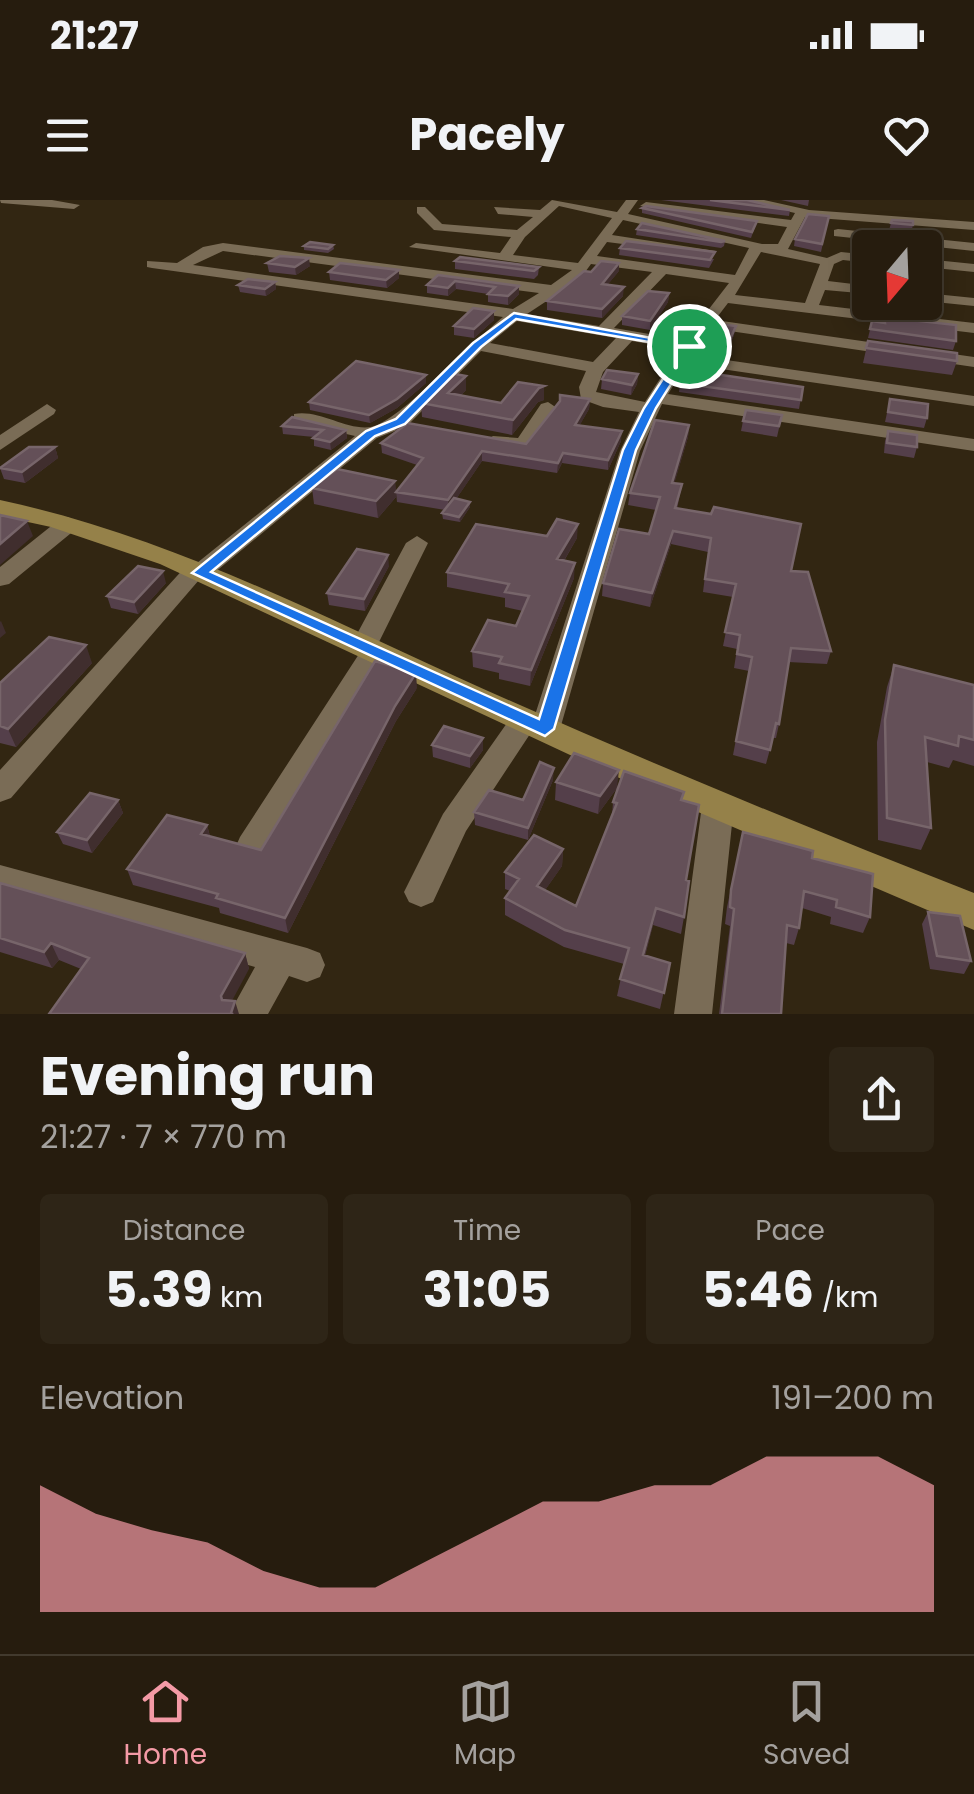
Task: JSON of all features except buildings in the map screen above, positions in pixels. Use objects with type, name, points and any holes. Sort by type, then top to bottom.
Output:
[{"type":"main road","points":[[0,508],[68,524],[198,572],[534,725],[974,912]]},
{"type":"street","points":[[1,200],[74,205]]},
{"type":"street","points":[[628,206],[760,251],[782,248],[800,207],[748,200]]},
{"type":"street","points":[[503,260],[520,234],[553,203],[561,202],[798,219],[918,214],[974,226]]},
{"type":"street","points":[[0,790],[11,764],[198,572],[370,434],[408,424],[477,345],[575,276],[628,206]]},
{"type":"street","points":[[421,210],[438,227],[520,234]]},
{"type":"street","points":[[498,210],[541,214]]},
{"type":"street","points":[[918,214],[918,230]]},
{"type":"street","points":[[838,234],[852,236]]},
{"type":"street","points":[[606,238],[760,251],[828,262],[841,256],[852,257]]},
{"type":"street","points":[[942,245],[974,247]]},
{"type":"street","points":[[416,246],[503,260],[663,269],[739,280]]},
{"type":"street","points":[[180,268],[208,250],[223,247],[553,290]]},
{"type":"street","points":[[421,892],[441,840],[458,811],[534,725],[630,450],[653,403],[704,324],[760,251]]},
{"type":"street","points":[[290,282],[324,260]]},
{"type":"street","points":[[810,309],[828,262]]},
{"type":"street","points":[[152,264],[515,315],[685,352],[974,401]]},
{"type":"street","points":[[942,265],[974,268]]},
{"type":"street","points":[[601,334],[663,269]]},
{"type":"street","points":[[820,285],[852,288]]},
{"type":"street","points":[[726,298],[974,328]]},
{"type":"street","points":[[942,298],[970,302]]},
{"type":"street","points":[[704,324],[974,362]]},
{"type":"street","points":[[626,338],[597,368],[586,388],[588,396],[603,402],[653,403],[974,445]]},
{"type":"street","points":[[477,345],[597,368]]},
{"type":"street","points":[[466,436],[519,446],[548,408]]},
{"type":"street","points":[[0,444],[47,410]]},
{"type":"street","points":[[301,418],[370,434]]},
{"type":"street","points":[[0,579],[68,524]]},
{"type":"street","points":[[252,846],[368,650],[418,543]]},
{"type":"street","points":[[693,1014],[718,805]]},
{"type":"street","points":[[0,879],[294,961],[248,1014]]},
{"type":"route","points":[[514,316],[601,334],[689,346],[650,408],[630,450],[545,729],[200,573],[370,434],[400,422],[477,345],[514,316]]}]
